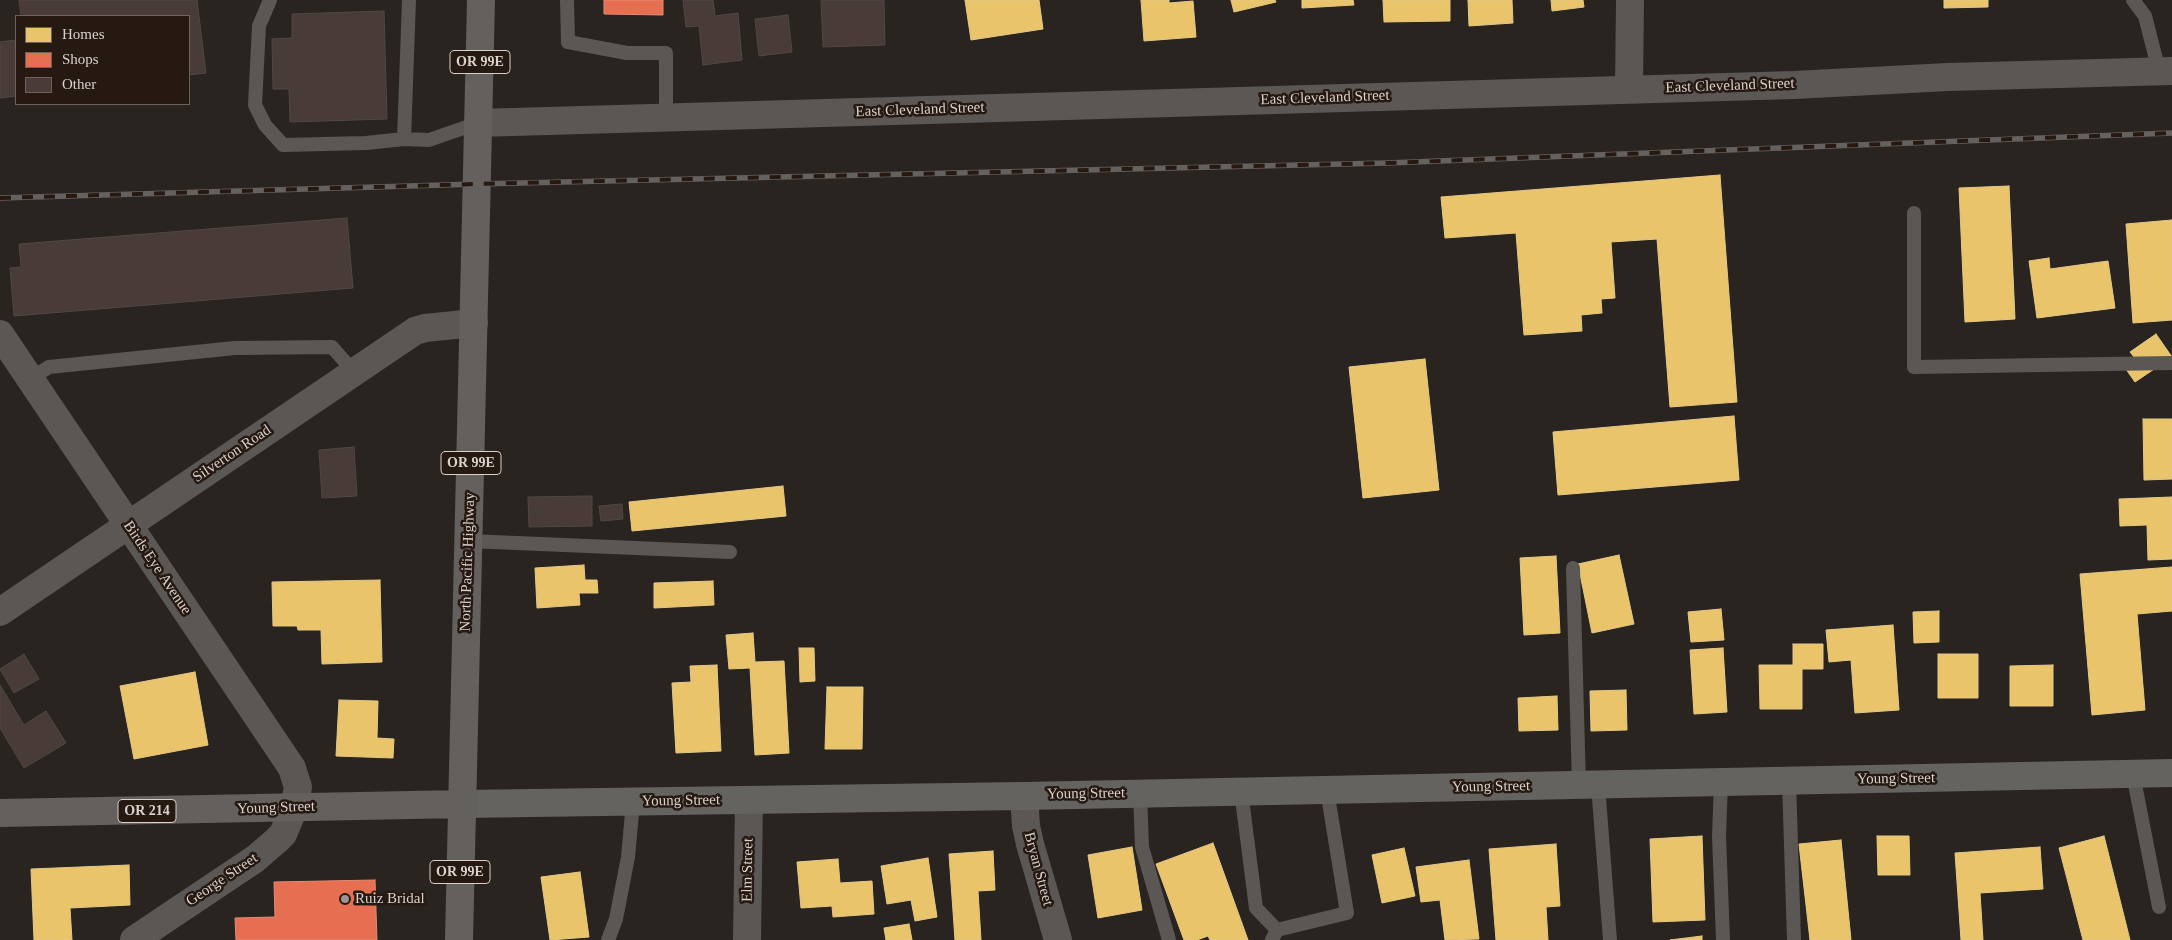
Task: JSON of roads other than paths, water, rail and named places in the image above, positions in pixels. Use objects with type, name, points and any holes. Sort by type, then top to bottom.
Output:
[{"type":"main road","name":"OR 99E","points":[[478,123],[481,0]]},
{"type":"main road","name":"North Pacific Highway","points":[[458,940],[478,123]]},
{"type":"main road","name":"Young Street","points":[[0,813],[1024,796],[2172,773]]},
{"type":"street","points":[[1629,89],[1630,0]]},
{"type":"street","name":"East Cleveland Street","points":[[478,123],[2165,71]]},
{"type":"street","name":"Silverton Road","points":[[0,612],[416,331],[424,328],[474,323]]},
{"type":"street","name":"Birds Eye Avenue","points":[[0,334],[292,768],[298,787],[294,808]]},
{"type":"street","name":"Bryan Street","points":[[1024,796],[1026,826],[1030,844],[1058,940]]},
{"type":"street","name":"Elm Street","points":[[747,940],[749,800]]},
{"type":"street","name":"George Street","points":[[134,940],[255,858],[277,840],[283,834],[294,808]]},
{"type":"lane","points":[[270,0],[259,26],[255,105],[265,125],[283,145],[366,143],[404,139],[429,140],[478,123]]},
{"type":"lane","points":[[404,139],[409,0]]},
{"type":"lane","points":[[567,0],[568,42],[627,53],[666,53],[666,118]]},
{"type":"lane","points":[[2133,0],[2145,16],[2165,71]]},
{"type":"lane","points":[[1914,213],[1914,367],[2172,363]]},
{"type":"lane","points":[[30,379],[49,367],[235,348],[332,347],[354,372]]},
{"type":"lane","points":[[469,541],[730,552]]},
{"type":"lane","points":[[1573,568],[1589,785],[1610,940]]},
{"type":"lane","points":[[2132,774],[2159,907]]},
{"type":"lane","points":[[1789,781],[1794,940]]},
{"type":"lane","points":[[1721,783],[1719,836],[1723,940]]},
{"type":"lane","points":[[1241,792],[1256,908],[1274,935],[1348,913],[1327,790]]},
{"type":"lane","points":[[1140,793],[1142,847],[1169,940]]},
{"type":"lane","points":[[608,940],[616,919],[628,857],[633,802]]},
{"type":"railway","points":[[0,198],[477,184],[1387,163],[2172,133]]},
{"type":"place","name":"Ruiz Bridal","points":[[345,899]]}]
